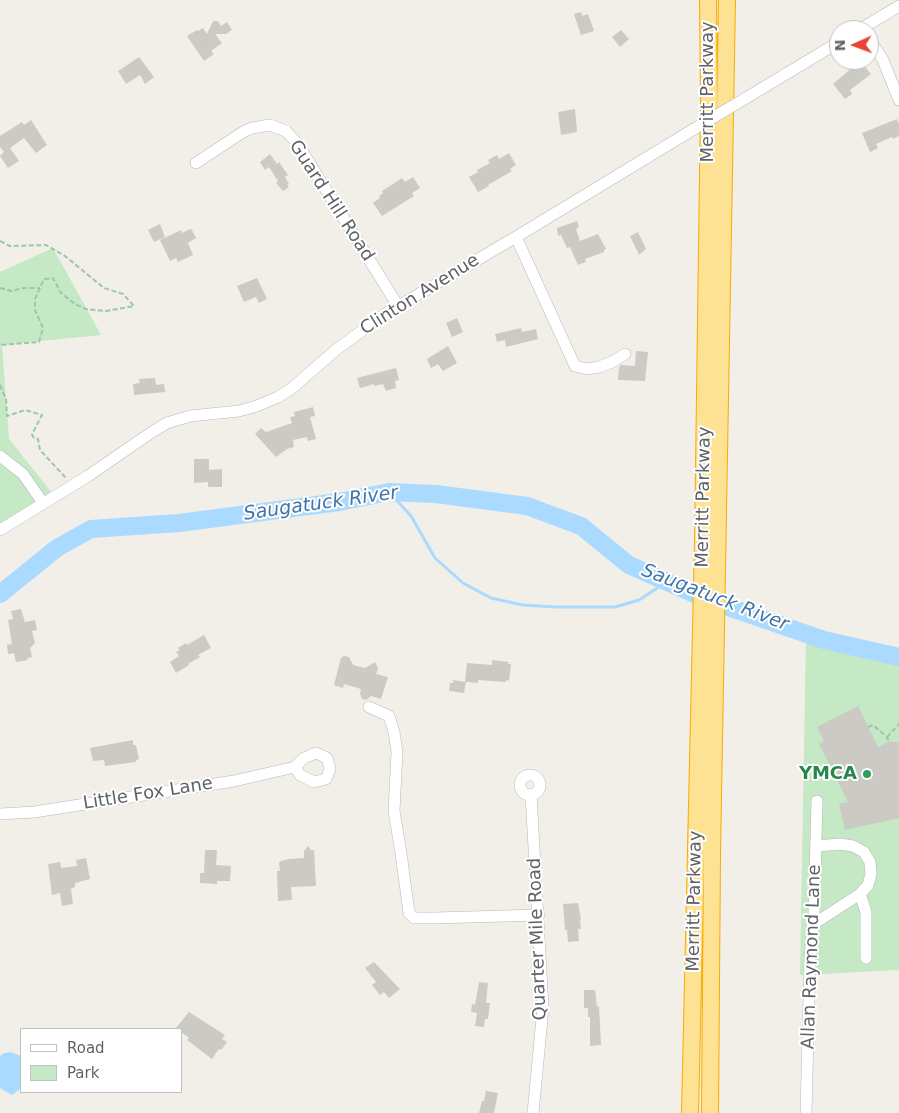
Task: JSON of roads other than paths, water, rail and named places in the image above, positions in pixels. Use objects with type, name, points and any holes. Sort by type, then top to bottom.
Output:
[{"type":"highway","name":"Merritt Parkway","points":[[708,0],[711,541]]},
{"type":"highway","name":"Merritt Parkway","points":[[690,1113],[709,654],[727,0]]},
{"type":"highway","name":"Merritt Parkway","points":[[709,654],[712,853],[711,1113]]},
{"type":"street","points":[[879,20],[899,6]]},
{"type":"street","name":"Clinton Avenue","points":[[0,530],[167,423],[190,416],[239,411],[264,404],[278,397],[331,353],[398,306],[829,48]]},
{"type":"street","points":[[879,54],[899,100]]},
{"type":"street","name":"Guard Hill Road","points":[[196,163],[252,128],[270,125],[286,131],[297,143],[398,306]]},
{"type":"street","points":[[516,237],[576,366],[587,369],[599,367],[625,354]]},
{"type":"street","points":[[0,456],[23,474],[43,503]]},
{"type":"street","points":[[369,707],[389,716],[394,732],[397,761],[394,811],[408,913],[414,918],[539,914]]},
{"type":"street","name":"Little Fox Lane","points":[[0,814],[34,812],[150,795],[234,781],[295,767]]},
{"type":"street","name":"Quarter Mile Road","points":[[531,794],[543,1008],[533,1113]]},
{"type":"street","name":"Allan Raymond Lane","points":[[806,1113],[817,801]]},
{"type":"street","points":[[812,926],[860,894],[868,885],[872,874],[870,862],[864,852],[853,846],[840,844],[816,846]]},
{"type":"street","points":[[860,894],[866,912],[866,958]]},
{"type":"water","points":[[11,1052],[20,1056],[20,1089],[12,1095],[0,1088],[0,1056]]},
{"type":"waterway","points":[[389,492],[411,516],[435,558],[463,583],[491,598],[523,605],[615,607],[639,600],[668,581]]},
{"type":"waterway","name":"Saugatuck River","points":[[0,594],[57,548],[91,529],[179,523],[339,502],[389,492],[436,494],[527,506],[581,526],[629,565],[708,600],[824,640],[899,657]]},
{"type":"place","name":"YMCA","points":[[867,774]]}]
